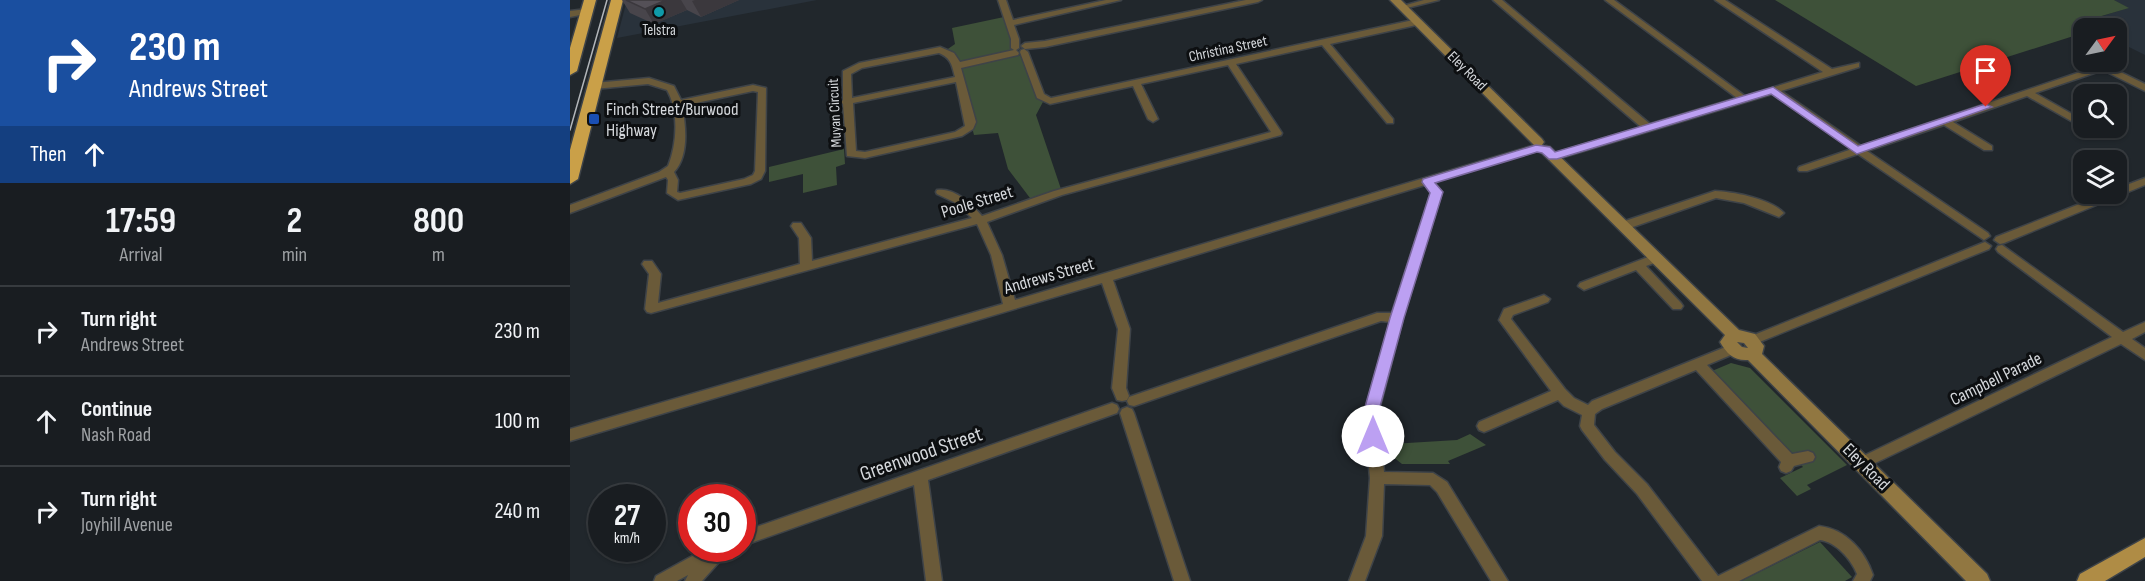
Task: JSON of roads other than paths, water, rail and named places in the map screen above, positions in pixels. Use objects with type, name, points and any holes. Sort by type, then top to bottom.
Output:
[{"type":"highway","points":[[570,179],[617,0]]},
{"type":"highway","points":[[570,71],[589,5]]},
{"type":"highway","points":[[582,31],[595,24],[611,21]]},
{"type":"main road","name":"Eley Road","points":[[1399,4],[1656,258],[1733,342]]},
{"type":"main road","points":[[1733,342],[1745,336],[1753,347]]},
{"type":"main road","name":"Eley Road","points":[[1753,347],[1862,463],[1980,581]]},
{"type":"main road","points":[[2087,581],[2145,547]]},
{"type":"street","points":[[1002,0],[1019,49]]},
{"type":"street","points":[[1010,23],[1117,0]]},
{"type":"street","points":[[955,64],[1258,0]]},
{"type":"street","points":[[1399,4],[1435,0]]},
{"type":"street","points":[[1497,0],[1647,128]]},
{"type":"street","points":[[1609,0],[1744,99]]},
{"type":"street","points":[[1719,0],[1831,73]]},
{"type":"street","points":[[570,14],[589,5]]},
{"type":"street","name":"Christina Street","points":[[1019,49],[1029,64],[1040,96],[1050,101],[1418,22]]},
{"type":"street","points":[[1324,42],[1390,121]]},
{"type":"street","name":"Muyan Circuit","points":[[934,50],[945,51],[955,64],[971,122],[968,130],[865,155],[855,155],[850,151],[844,77],[846,73],[855,67],[934,50]]},
{"type":"street","name":"Poole Street","points":[[648,264],[655,274],[651,309],[980,220],[1058,193],[1277,133],[1231,63]]},
{"type":"street","name":"Andrews Street","points":[[570,435],[1428,182],[1544,149],[1647,128],[1856,65]]},
{"type":"street","points":[[1803,169],[2104,67],[2145,88]]},
{"type":"street","points":[[846,102],[959,79]]},
{"type":"street","points":[[570,209],[668,172],[674,165],[679,141],[678,104],[675,93],[665,84],[649,81],[629,83],[593,92]]},
{"type":"street","points":[[1136,83],[1153,119]]},
{"type":"street","points":[[668,172],[673,180],[672,193],[678,197],[747,182],[757,177],[760,171],[765,94],[763,90],[753,88],[678,104]]},
{"type":"street","points":[[1773,90],[1985,241],[1992,249],[2090,204]]},
{"type":"street","points":[[2028,93],[2073,118]]},
{"type":"street","points":[[1945,121],[1988,148]]},
{"type":"street","points":[[2127,188],[2145,181]]},
{"type":"street","points":[[1357,581],[1374,536],[1377,478],[1371,414],[1397,318],[1437,192],[1428,182]]},
{"type":"street","points":[[941,192],[955,196],[980,220],[995,247],[1010,306]]},
{"type":"street","points":[[570,198],[609,193]]},
{"type":"street","points":[[1623,226],[1715,194],[1731,195],[1779,213]]},
{"type":"street","points":[[798,226],[805,238],[806,267]]},
{"type":"street","points":[[1753,347],[1985,241]]},
{"type":"street","points":[[2001,244],[2145,355]]},
{"type":"street","points":[[1584,286],[1656,258]]},
{"type":"street","points":[[1639,266],[1677,306]]},
{"type":"street","points":[[1106,278],[1124,329],[1119,388],[1182,581]]},
{"type":"street","points":[[1544,299],[1508,312],[1505,320],[1560,393],[1569,402],[1589,412]]},
{"type":"street","name":"Greenwood Street","points":[[756,534],[1381,316],[1397,318]]},
{"type":"street","name":"Campbell Parade","points":[[1862,463],[2145,327]]},
{"type":"street","points":[[1712,581],[1642,489],[1610,456],[1587,426],[1589,412],[1597,405],[1698,364],[1733,342]]},
{"type":"street","points":[[1698,364],[1788,464],[1808,457]]},
{"type":"street","points":[[1484,426],[1560,393]]},
{"type":"street","points":[[920,477],[934,581]]},
{"type":"street","points":[[1377,478],[1433,479],[1442,487],[1500,581]]},
{"type":"street","points":[[1723,581],[1819,533],[1836,536],[1864,567],[1865,575],[1861,581]]},
{"type":"street","points":[[662,581],[698,562]]},
{"type":"street","points":[[693,581],[708,562]]},
{"type":"tram line","points":[[570,130],[607,0]]},
{"type":"place","name":"Telstra","points":[[659,12]]},
{"type":"place","name":"Finch Street/Burwood Highway","points":[[594,119]]}]
